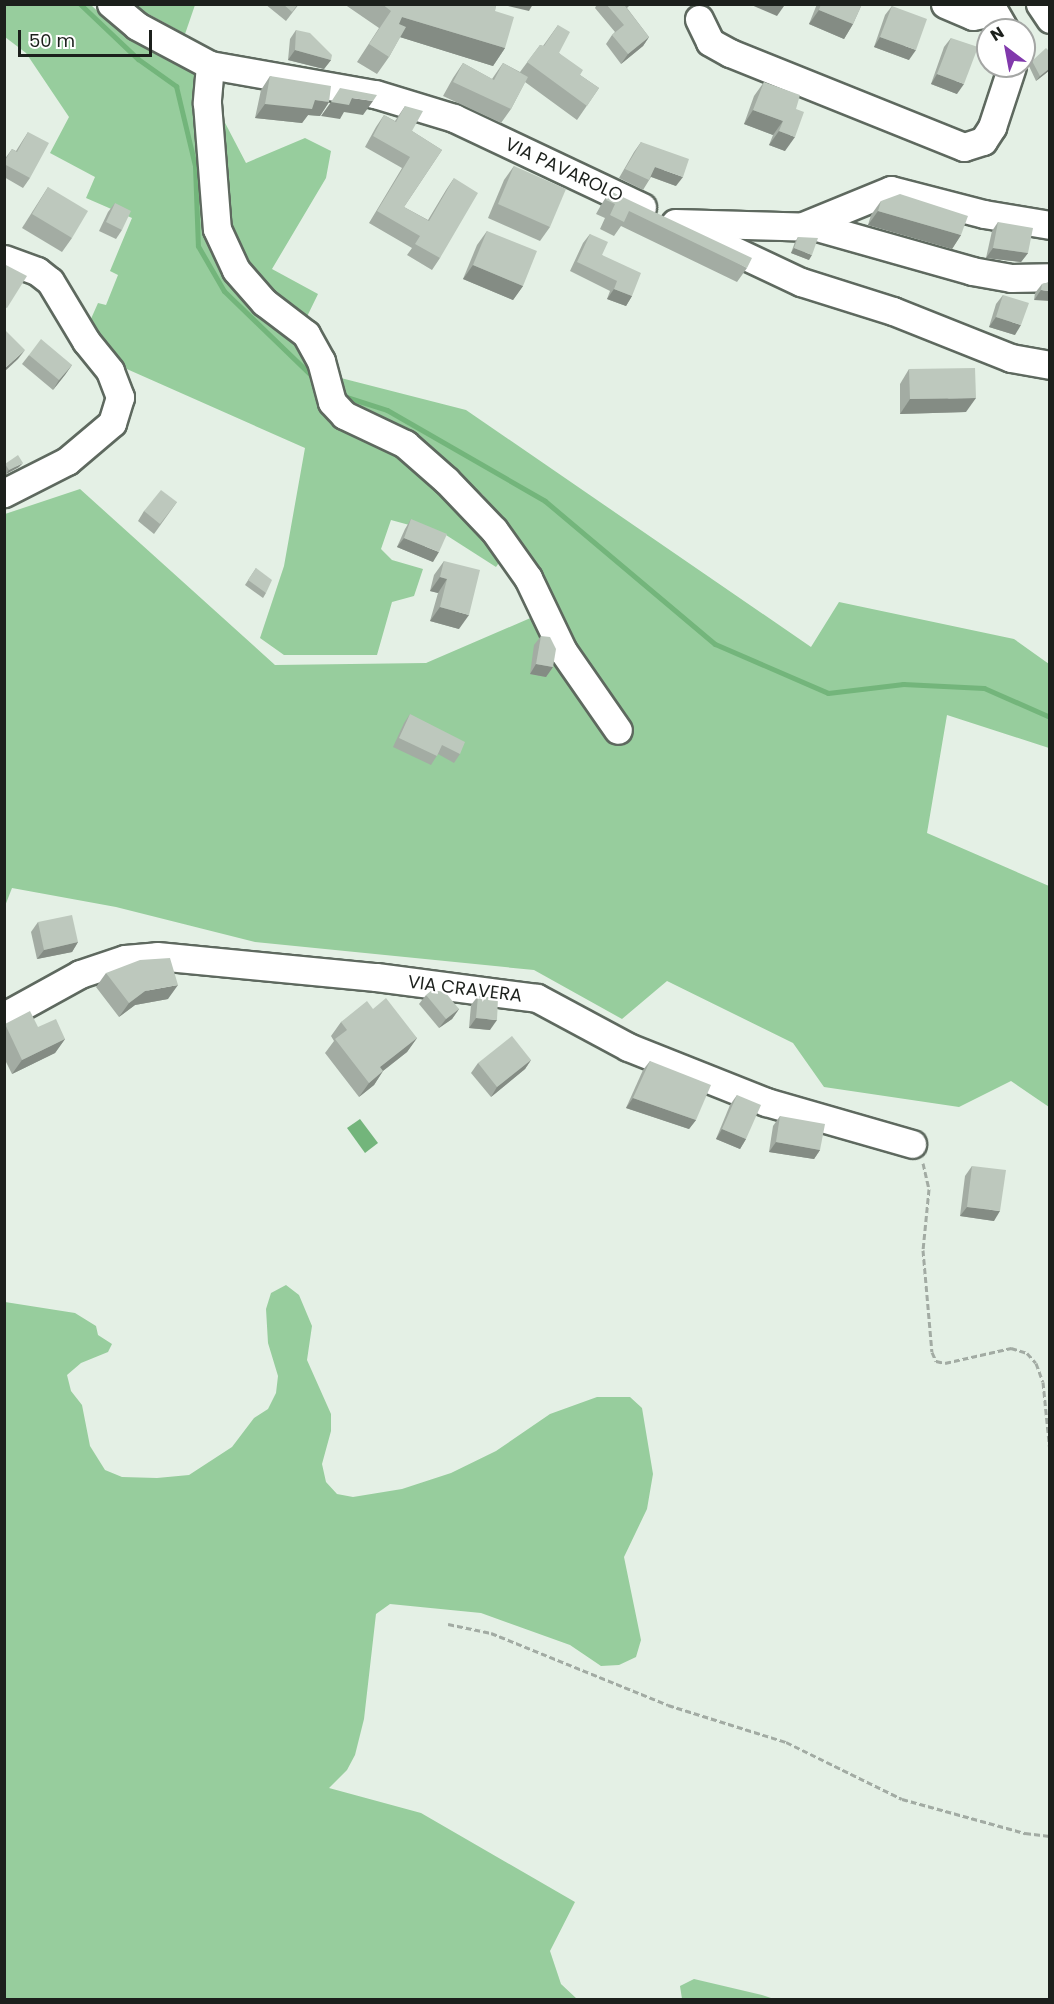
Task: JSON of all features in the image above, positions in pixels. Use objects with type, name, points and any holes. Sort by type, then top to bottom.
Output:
[{"type":"street","name":"VIA PAVAROLO","points":[[111,4],[136,26],[210,65],[375,94],[454,118],[801,282],[893,311],[1011,358],[1050,365]]},
{"type":"street","points":[[945,4],[973,16],[984,14],[991,5]]},
{"type":"street","points":[[1040,4],[1050,19]]},
{"type":"street","points":[[699,19],[710,42],[730,53],[964,147],[983,141],[992,127],[1008,78]]},
{"type":"street","points":[[210,65],[207,104],[218,229],[236,270],[264,302],[306,334],[321,361],[332,402],[344,415],[405,444],[446,480],[494,530],[528,578],[563,651],[618,730]]},
{"type":"street","points":[[799,227],[891,190],[984,214],[1050,225]]},
{"type":"street","points":[[675,223],[817,227],[972,271],[1011,278],[1050,277]]},
{"type":"street","points":[[4,259],[37,271],[50,281],[86,341],[110,371],[120,397],[112,423],[67,461],[4,493]]},
{"type":"street","name":"VIA CRAVERA","points":[[4,1016],[81,974],[125,959],[157,956],[376,977],[537,998],[628,1047],[766,1102],[912,1144]]},
{"type":"path","points":[[912,1144],[923,1164],[929,1189],[923,1250],[932,1352],[936,1361],[945,1363],[1011,1348],[1027,1353],[1036,1363],[1043,1382],[1050,1452]]},
{"type":"path","points":[[448,1624],[491,1633],[668,1705],[786,1742],[902,1799],[1025,1833],[1050,1836]]},
{"type":"shaded area","points":[[5,5],[91,5],[109,22],[200,75],[246,163],[305,138],[331,151],[326,178],[272,269],[318,294],[299,333],[333,376],[466,410],[811,647],[839,602],[1014,639],[1049,664],[1049,748],[947,715],[927,833],[1049,886],[1049,1107],[1011,1081],[959,1107],[824,1087],[793,1043],[667,981],[622,1019],[534,970],[255,942],[116,907],[12,888],[5,906],[5,514],[80,489],[275,665],[426,663],[542,613],[527,556],[483,495],[427,447],[394,445],[505,554],[496,567],[446,535],[391,520],[381,549],[392,560],[423,569],[414,596],[392,602],[377,655],[284,655],[260,638],[284,566],[305,448],[120,366],[90,321],[98,303],[106,305],[118,275],[110,271],[132,218],[86,198],[95,177],[50,153],[69,117],[26,53],[5,37]]},
{"type":"shaded area","points":[[132,5],[195,5],[185,34]]},
{"type":"shaded area","points":[[360,1119],[378,1143],[365,1153],[347,1128]]},
{"type":"shaded area","points":[[286,1285],[299,1295],[312,1326],[307,1360],[331,1414],[331,1431],[322,1464],[326,1482],[337,1494],[353,1497],[402,1489],[451,1473],[496,1451],[550,1414],[597,1397],[630,1397],[642,1408],[653,1474],[647,1509],[624,1557],[641,1640],[636,1657],[619,1665],[601,1666],[570,1645],[481,1613],[390,1604],[376,1614],[364,1719],[355,1755],[347,1770],[329,1788],[421,1813],[575,1902],[550,1951],[561,1984],[577,1999],[5,1999],[5,1302],[75,1313],[96,1326],[98,1335],[112,1344],[108,1352],[81,1363],[67,1375],[71,1391],[82,1405],[90,1446],[105,1470],[122,1477],[157,1478],[189,1475],[232,1447],[254,1418],[268,1409],[276,1393],[278,1376],[268,1343],[266,1309],[271,1293]]},
{"type":"shaded area","points":[[694,1979],[774,1999],[682,1999],[680,1986]]},
{"type":"building","points":[[283,4],[298,4],[292,12]]},
{"type":"building","points":[[382,4],[496,4],[495,11],[514,17],[505,48],[402,17],[399,24],[406,27],[389,57],[369,44],[391,11]]},
{"type":"building","points":[[606,4],[626,4],[625,6],[649,37],[628,54],[612,35],[624,25]]},
{"type":"building","points":[[821,4],[862,4],[853,24],[819,10]]},
{"type":"building","points":[[892,6],[927,19],[916,50],[880,37]]},
{"type":"building","points":[[558,25],[570,32],[559,53],[583,70],[580,75],[599,88],[587,106],[527,62],[540,45],[544,46]]},
{"type":"building","points":[[296,30],[310,33],[332,55],[331,60],[295,50]]},
{"type":"building","points":[[951,38],[976,46],[976,52],[964,84],[937,74]]},
{"type":"building","points":[[1046,48],[1050,52],[1050,68],[1040,76],[1036,68],[1036,57]]},
{"type":"building","points":[[463,63],[494,80],[503,63],[528,77],[511,109],[453,82]]},
{"type":"building","points":[[270,76],[331,86],[329,102],[315,100],[312,109],[265,104]]},
{"type":"building","points":[[764,82],[800,95],[796,109],[804,112],[795,137],[779,131],[783,121],[753,110]]},
{"type":"building","points":[[340,88],[377,95],[373,101],[352,98],[349,105],[331,102]]},
{"type":"building","points":[[405,106],[423,111],[412,131],[442,150],[404,207],[429,221],[454,178],[478,193],[440,258],[415,244],[420,236],[377,211],[410,157],[373,136],[384,115],[396,122]]},
{"type":"building","points":[[28,132],[49,143],[30,178],[4,164],[12,149],[17,152]]},
{"type":"building","points":[[641,142],[689,159],[683,177],[655,167],[649,180],[625,169]]},
{"type":"building","points":[[514,166],[566,189],[550,227],[498,204]]},
{"type":"building","points":[[48,187],[88,211],[72,238],[32,214]]},
{"type":"building","points":[[610,191],[752,258],[747,268],[629,211],[624,222],[610,215],[615,204],[606,200]]},
{"type":"building","points":[[900,194],[968,216],[961,235],[878,211],[881,201]]},
{"type":"building","points":[[115,203],[131,211],[122,230],[106,222]]},
{"type":"building","points":[[998,222],[1033,228],[1028,253],[993,248]]},
{"type":"building","points":[[487,231],[537,251],[523,286],[473,265]]},
{"type":"building","points":[[590,234],[608,242],[602,255],[641,273],[632,296],[614,289],[617,281],[577,262]]},
{"type":"building","points":[[798,237],[818,238],[812,255],[794,248]]},
{"type":"building","points":[[4,264],[27,276],[7,308],[4,307]]},
{"type":"building","points":[[1050,282],[1050,291],[1041,290],[1042,284]]},
{"type":"building","points":[[1003,295],[1029,303],[1021,325],[996,317]]},
{"type":"building","points":[[4,331],[25,350],[4,369]]},
{"type":"building","points":[[41,339],[72,365],[59,380],[29,355]]},
{"type":"building","points":[[975,368],[976,398],[910,399],[909,369]]},
{"type":"building","points":[[18,455],[23,463],[9,470],[5,464]]},
{"type":"building","points":[[161,490],[177,502],[160,524],[144,511]]},
{"type":"building","points":[[411,519],[447,534],[439,552],[404,538]]},
{"type":"building","points":[[444,561],[480,570],[469,615],[440,607],[447,579],[440,577]]},
{"type":"building","points":[[256,568],[272,580],[266,593],[248,580]]},
{"type":"building","points":[[541,636],[550,637],[556,649],[553,667],[536,664]]},
{"type":"building","points":[[410,714],[465,742],[460,754],[442,745],[437,756],[399,738]]},
{"type":"building","points":[[72,915],[78,942],[44,950],[38,922]]},
{"type":"building","points":[[170,958],[178,985],[145,991],[129,1003],[106,973],[140,960]]},
{"type":"building","points":[[432,990],[445,992],[459,1009],[446,1019],[426,995]]},
{"type":"building","points":[[478,996],[498,998],[497,1020],[476,1018]]},
{"type":"building","points":[[386,998],[417,1038],[380,1067],[383,1071],[369,1083],[335,1039],[347,1030],[341,1022],[367,1001],[373,1009]]},
{"type":"building","points":[[30,1011],[38,1027],[56,1019],[65,1039],[22,1060],[5,1024]]},
{"type":"building","points":[[512,1036],[531,1060],[497,1087],[478,1063]]},
{"type":"building","points":[[650,1061],[711,1085],[696,1120],[633,1098]]},
{"type":"building","points":[[737,1095],[761,1105],[746,1139],[722,1129]]},
{"type":"building","points":[[780,1116],[825,1124],[820,1150],[776,1142]]},
{"type":"building","points":[[972,1166],[1006,1170],[1000,1211],[967,1207]]},
{"type":"waterway","points":[[80,4],[138,59],[176,86],[195,166],[198,246],[224,291],[314,378]]},
{"type":"waterway","points":[[340,395],[387,410],[545,501],[715,644],[828,693],[903,684],[984,688],[1050,717]]}]
